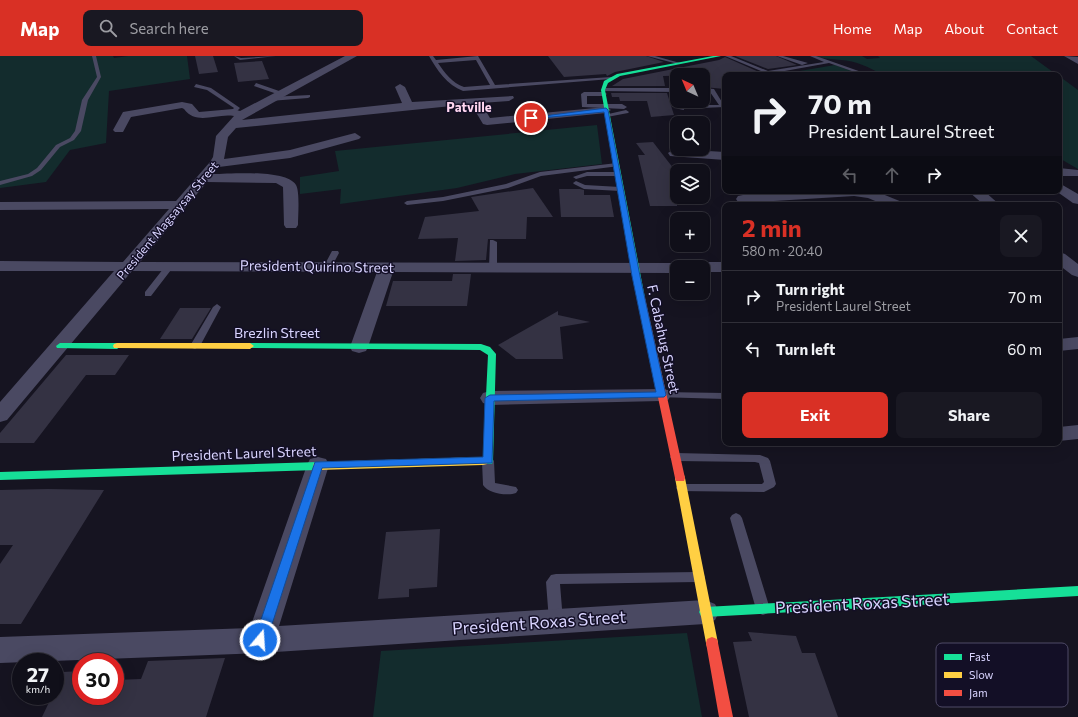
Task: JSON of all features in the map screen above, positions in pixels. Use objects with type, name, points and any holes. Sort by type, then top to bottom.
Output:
[{"type":"main road","points":[[603,92],[606,82],[611,78],[627,73],[719,56]]},
{"type":"main road","name":"F. Cabahug Street","points":[[603,92],[635,268],[661,395],[676,457],[726,717]]},
{"type":"main road","name":"Brezlin Street","points":[[60,346],[481,347],[487,349],[492,354],[490,398]]},
{"type":"main road","points":[[488,461],[490,398]]},
{"type":"main road","name":"President Laurel Street","points":[[0,476],[318,465],[488,461]]},
{"type":"main road","name":"President Roxas Street","points":[[705,612],[1078,591]]},
{"type":"street","name":"President Magsaysay Street","points":[[0,416],[215,164],[219,157],[222,136],[231,125],[237,113],[275,96],[352,56]]},
{"type":"street","points":[[1069,56],[1078,61]]},
{"type":"street","points":[[400,87],[410,109]]},
{"type":"street","points":[[231,125],[410,109],[509,98]]},
{"type":"street","points":[[474,101],[486,122],[606,110]]},
{"type":"street","points":[[119,130],[125,116],[135,111],[182,105],[188,106],[193,113],[197,115],[237,113]]},
{"type":"street","points":[[215,164],[290,154],[355,136]]},
{"type":"street","points":[[697,156],[720,159]]},
{"type":"street","points":[[1062,172],[1076,173]]},
{"type":"street","points":[[203,178],[277,179],[286,182],[290,187],[291,225]]},
{"type":"street","points":[[1062,189],[1078,200]]},
{"type":"street","points":[[742,198],[817,194]]},
{"type":"street","points":[[871,194],[890,202]]},
{"type":"street","points":[[979,194],[989,202]]},
{"type":"street","points":[[0,206],[181,204]]},
{"type":"street","name":"President Quirino Street","points":[[0,266],[128,267],[331,259],[387,267],[670,268]]},
{"type":"street","points":[[1062,260],[1078,273]]},
{"type":"street","points":[[359,346],[387,267]]},
{"type":"street","points":[[710,267],[722,267]]},
{"type":"street","points":[[1062,274],[1078,273]]},
{"type":"street","points":[[1062,345],[1078,343]]},
{"type":"street","points":[[490,398],[661,395]]},
{"type":"street","points":[[1062,434],[1078,432]]},
{"type":"street","points":[[260,640],[318,465]]},
{"type":"street","name":"President Roxas Street","points":[[0,650],[260,640],[705,612]]},
{"type":"lane","points":[[0,183],[30,175],[40,169],[50,154],[58,146],[72,139],[78,131],[85,100],[100,77],[94,56]]},
{"type":"lane","points":[[236,56],[238,59],[242,59],[274,56]]},
{"type":"lane","points":[[431,56],[438,68],[457,88],[463,89],[611,78]]},
{"type":"lane","points":[[649,56],[678,63]]},
{"type":"lane","points":[[727,56],[766,72]]},
{"type":"lane","points":[[779,56],[802,64],[816,61],[802,56]]},
{"type":"lane","points":[[812,56],[859,72]]},
{"type":"lane","points":[[435,62],[478,59]]},
{"type":"lane","points":[[438,68],[478,59]]},
{"type":"lane","points":[[478,59],[493,86]]},
{"type":"lane","points":[[774,72],[829,62]]},
{"type":"lane","points":[[256,85],[275,96],[308,96]]},
{"type":"lane","points":[[196,86],[209,89],[236,108],[237,113]]},
{"type":"lane","points":[[606,110],[625,109],[623,114],[584,106],[584,94],[670,90]]},
{"type":"lane","points":[[710,90],[712,90],[722,105]]},
{"type":"lane","points":[[710,107],[722,106]]},
{"type":"lane","points":[[617,170],[587,174],[576,180],[584,187],[620,189]]},
{"type":"lane","points":[[408,203],[443,199],[508,186],[540,174],[617,170]]},
{"type":"lane","points":[[493,242],[493,268]]},
{"type":"lane","points":[[148,294],[170,266]]},
{"type":"lane","points":[[195,346],[217,307]]},
{"type":"lane","points":[[661,395],[722,396]]},
{"type":"lane","points":[[676,457],[756,458],[764,461],[770,484],[764,488],[682,488]]},
{"type":"lane","points":[[488,461],[489,485],[496,490],[512,490]]},
{"type":"lane","points":[[736,518],[763,609]]},
{"type":"lane","points":[[556,621],[553,582],[556,579],[699,577]]},
{"type":"green space","points":[[0,56],[113,56],[114,58],[128,56],[187,56],[190,79],[109,91],[106,143],[70,150],[46,182],[0,188]]},
{"type":"green space","points":[[815,56],[862,56],[867,59],[880,58],[878,56],[1031,56],[1053,72],[877,72],[852,61]]},
{"type":"green space","points":[[835,65],[855,72],[794,72]]},
{"type":"green space","points":[[1062,78],[1078,90],[1078,169],[1062,160]]},
{"type":"green space","points":[[597,125],[602,164],[515,174],[457,188],[340,204],[341,189],[300,194],[300,177],[339,171],[335,151]]},
{"type":"green space","points":[[687,633],[702,717],[373,717],[381,651]]},
{"type":"building","points":[[195,56],[213,56],[218,72],[199,74]]},
{"type":"building","points":[[548,56],[646,56],[664,62],[615,72],[607,76],[606,74],[564,77]]},
{"type":"building","points":[[735,56],[776,56],[797,65],[768,69]]},
{"type":"building","points":[[725,57],[759,72],[722,72],[722,89],[710,88],[710,68],[679,68],[719,60]]},
{"type":"building","points":[[262,61],[269,79],[238,82],[234,63]]},
{"type":"building","points":[[670,70],[670,76],[663,76],[665,86],[612,86],[623,79]]},
{"type":"building","points":[[611,93],[667,93],[670,108],[672,108],[674,115],[651,117],[647,101],[620,101],[619,97],[612,97]]},
{"type":"building","points":[[653,142],[670,164],[670,204],[677,204],[677,206],[650,206],[638,155],[645,155],[636,143]]},
{"type":"building","points":[[533,188],[553,217],[527,217],[526,239],[488,239],[486,260],[455,261],[458,238],[418,239],[425,217],[479,211],[471,197]]},
{"type":"building","points":[[559,189],[580,189],[584,190],[584,195],[610,195],[614,217],[561,217]]},
{"type":"building","points":[[453,274],[471,274],[467,306],[386,306],[393,281],[452,281]]},
{"type":"building","points":[[180,308],[211,308],[192,339],[160,339]]},
{"type":"building","points":[[558,311],[558,315],[590,322],[560,327],[563,359],[516,359],[498,345]]},
{"type":"building","points":[[66,355],[129,355],[115,375],[86,375],[34,443],[0,443],[0,433]]},
{"type":"building","points":[[0,490],[104,490],[21,624],[0,624],[0,564],[13,545],[0,545]]},
{"type":"building","points":[[440,529],[437,587],[409,589],[409,597],[378,599],[386,532]]},
{"type":"building","points":[[748,632],[796,636],[802,653],[815,653],[838,717],[749,717],[733,642],[752,641]]},
{"type":"building","points":[[225,658],[206,717],[42,717],[48,705],[64,705],[64,672],[72,672],[72,705],[124,705],[124,680],[141,679],[148,661]]},
{"type":"traffic: fast","points":[[641,298],[603,90],[606,82],[619,75],[719,56]]},
{"type":"traffic: fast","points":[[60,346],[117,346]]},
{"type":"traffic: fast","points":[[250,346],[481,347],[487,349],[492,354],[488,461],[483,461]]},
{"type":"traffic: fast","points":[[0,476],[318,466]]},
{"type":"traffic: fast","points":[[705,612],[1078,591]]},
{"type":"traffic: slow","points":[[117,346],[250,346]]},
{"type":"traffic: slow","points":[[318,466],[483,461]]},
{"type":"traffic: slow","points":[[680,478],[712,643]]},
{"type":"traffic: jam","points":[[641,298],[680,478]]},
{"type":"traffic: jam","points":[[712,643],[726,717]]},
{"type":"district","name":"Patville","points":[[469,107]]},
{"type":"route","points":[[260,640],[318,465],[488,461],[490,398],[661,395],[636,276],[606,110],[531,118]]}]
